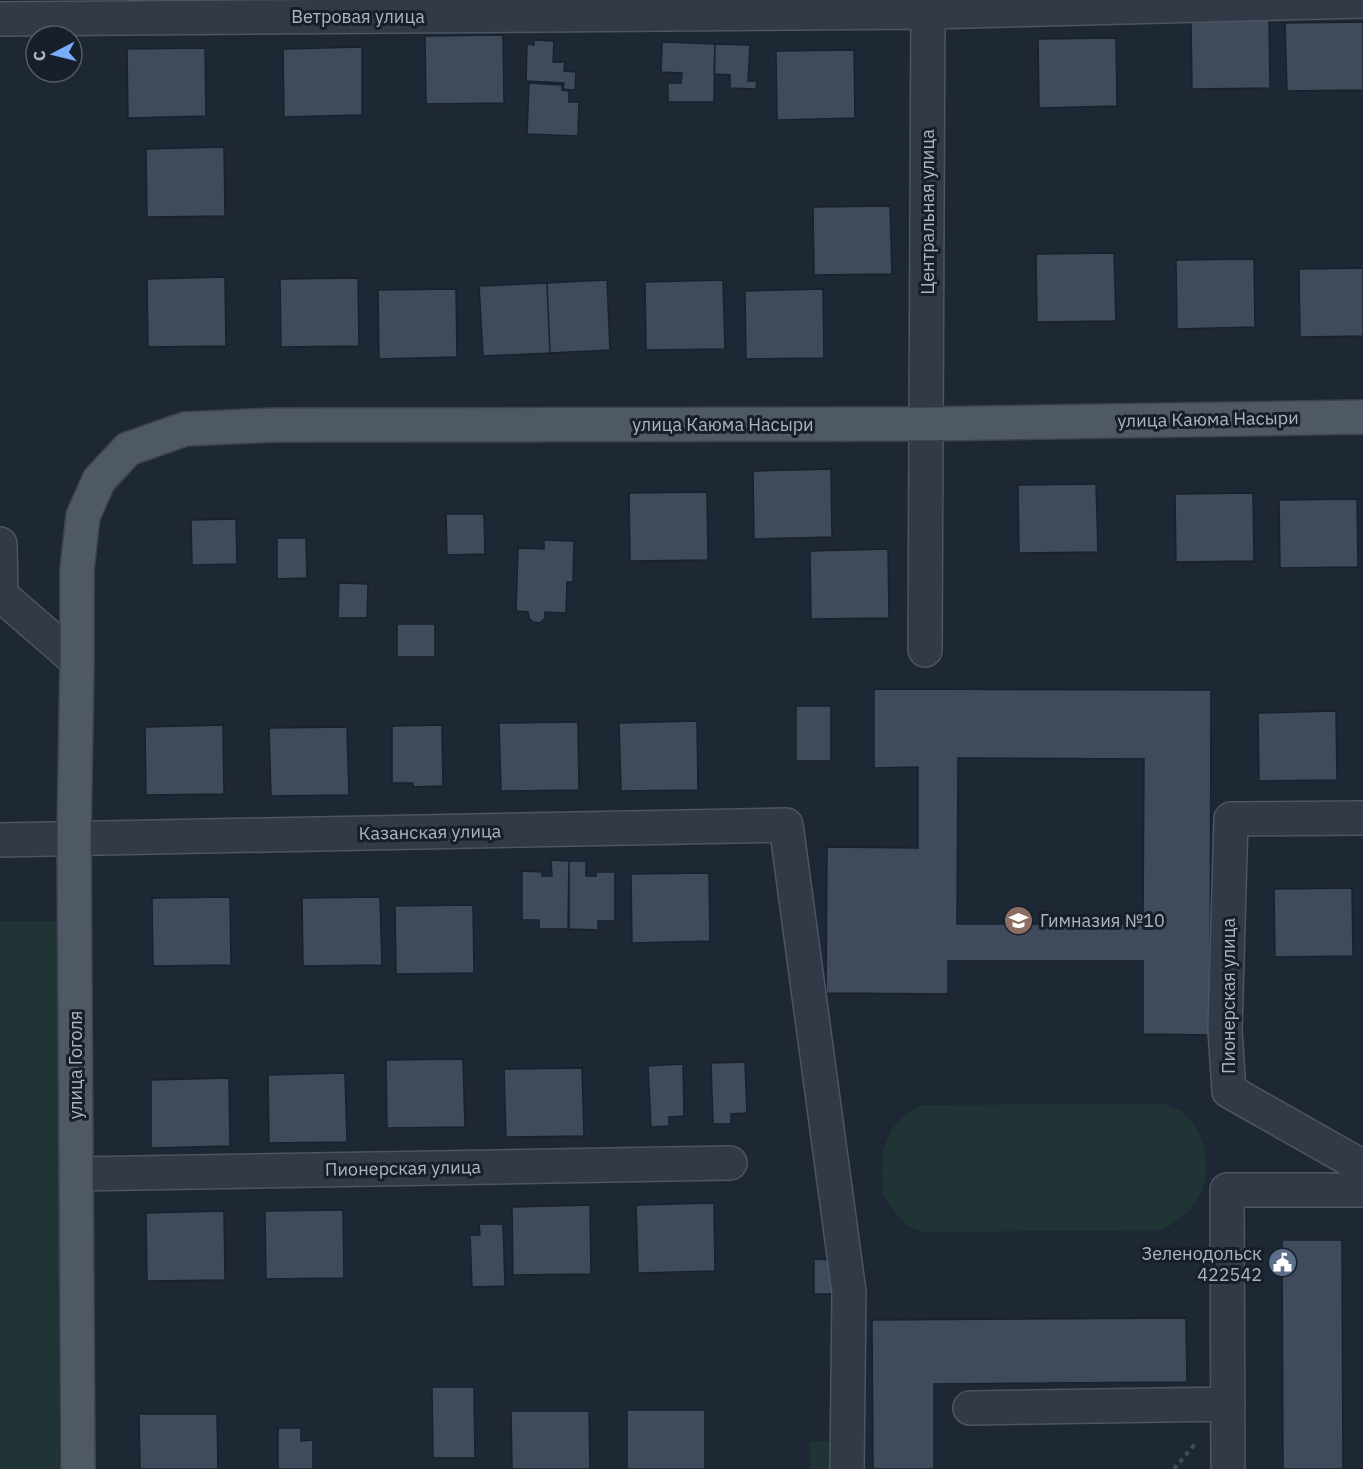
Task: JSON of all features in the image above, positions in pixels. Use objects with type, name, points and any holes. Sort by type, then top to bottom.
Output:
[{"type":"main road","name":"улица Каюма Насыри","points":[[99,480],[128,449],[185,429],[275,425],[926,424],[1363,417]]},
{"type":"main road","name":"улица Гоголя","points":[[78,1469],[74,838],[78,559],[83,516],[99,480]]},
{"type":"street","name":"Ветровая улица","points":[[0,19],[1363,1]]},
{"type":"street","name":"Центральная улица","points":[[925,650],[928,6]]},
{"type":"street","points":[[0,544],[1,595],[77,661]]},
{"type":"street","name":"Пионерская улица","points":[[1363,818],[1231,819],[1226,1030],[1229,1091],[1363,1167]]},
{"type":"street","name":"Казанская улица","points":[[0,840],[786,825],[849,1292],[848,1469]]},
{"type":"street","name":"Пионерская улица","points":[[76,1174],[730,1162]]},
{"type":"street","points":[[1228,1469],[1227,1190],[1363,1190]]},
{"type":"street","points":[[970,1408],[1228,1404]]},
{"type":"green space","points":[[0,921],[60,921],[59,1469],[0,1469]]},
{"type":"green space","points":[[1163,1104],[1184,1113],[1192,1122],[1203,1144],[1206,1169],[1205,1181],[1195,1203],[1185,1215],[1163,1230],[924,1232],[907,1226],[883,1195],[883,1151],[891,1130],[904,1115],[923,1105]]},
{"type":"green space","points":[[834,1441],[834,1469],[810,1469],[810,1442]]},
{"type":"building","points":[[1269,19],[1270,88],[1192,89],[1191,21]]},
{"type":"building","points":[[1363,22],[1363,90],[1287,91],[1285,23]]},
{"type":"building","points":[[503,35],[504,103],[426,104],[425,36]]},
{"type":"building","points":[[1116,38],[1117,106],[1039,108],[1038,39]]},
{"type":"building","points":[[534,40],[554,41],[553,62],[565,62],[564,71],[576,72],[575,90],[563,89],[564,83],[526,81],[527,44],[534,45]]},
{"type":"building","points":[[662,42],[715,44],[714,102],[668,102],[668,83],[681,83],[682,73],[661,72]]},
{"type":"building","points":[[715,44],[750,45],[748,81],[757,81],[756,89],[730,88],[730,75],[714,74]]},
{"type":"building","points":[[362,47],[362,115],[284,117],[283,49]]},
{"type":"building","points":[[205,48],[206,116],[128,118],[127,49]]},
{"type":"building","points":[[854,50],[855,118],[777,120],[776,51]]},
{"type":"building","points":[[529,83],[562,85],[562,90],[569,91],[569,102],[579,102],[578,136],[527,134]]},
{"type":"building","points":[[224,147],[225,216],[147,217],[146,149]]},
{"type":"building","points":[[890,206],[892,274],[814,275],[813,207]]},
{"type":"building","points":[[1114,253],[1116,321],[1037,322],[1036,254]]},
{"type":"building","points":[[1254,259],[1255,327],[1177,329],[1176,260]]},
{"type":"building","points":[[1363,268],[1363,336],[1300,337],[1299,269]]},
{"type":"building","points":[[225,277],[226,346],[148,347],[147,279]]},
{"type":"building","points":[[358,278],[359,346],[281,347],[280,279]]},
{"type":"building","points":[[607,280],[610,350],[550,353],[547,283]]},
{"type":"building","points":[[723,280],[725,349],[646,350],[645,282]]},
{"type":"building","points":[[547,283],[550,353],[483,356],[479,286]]},
{"type":"building","points":[[456,289],[457,357],[379,359],[378,290]]},
{"type":"building","points":[[823,289],[824,358],[746,359],[745,291]]},
{"type":"building","points":[[831,469],[832,537],[754,539],[753,471]]},
{"type":"building","points":[[1096,484],[1098,552],[1019,553],[1018,485]]},
{"type":"building","points":[[707,492],[708,560],[630,561],[629,493]]},
{"type":"building","points":[[1253,493],[1254,561],[1176,562],[1175,494]]},
{"type":"building","points":[[1357,499],[1358,567],[1280,568],[1279,500]]},
{"type":"building","points":[[446,514],[484,514],[485,554],[447,555]]},
{"type":"building","points":[[236,519],[237,564],[192,565],[191,520]]},
{"type":"building","points":[[277,538],[306,538],[307,578],[277,579]]},
{"type":"building","points":[[544,540],[574,541],[573,582],[567,582],[566,613],[545,612],[545,618],[540,623],[533,622],[528,612],[516,611],[518,548],[544,549]]},
{"type":"building","points":[[888,549],[889,618],[811,619],[810,551]]},
{"type":"building","points":[[339,583],[368,584],[367,618],[338,618]]},
{"type":"building","points":[[397,624],[435,624],[435,657],[397,657]]},
{"type":"building","points":[[874,689],[1211,690],[1210,1035],[1143,1034],[1143,961],[948,961],[948,994],[826,993],[827,847],[918,848],[918,767],[874,768]],"holes":[[[958,758],[1144,759],[1143,924],[957,924]]]},
{"type":"building","points":[[796,706],[831,706],[831,761],[796,761]]},
{"type":"building","points":[[1336,711],[1337,780],[1259,781],[1258,713]]},
{"type":"building","points":[[697,721],[698,790],[621,791],[619,723]]},
{"type":"building","points":[[578,722],[579,790],[501,791],[499,723]]},
{"type":"building","points":[[223,725],[224,794],[146,795],[145,727]]},
{"type":"building","points":[[442,725],[443,786],[413,787],[413,783],[392,783],[392,726]]},
{"type":"building","points":[[347,727],[349,795],[271,796],[269,728]]},
{"type":"building","points":[[551,860],[569,861],[568,929],[539,929],[539,920],[522,920],[522,871],[542,872],[542,876],[552,876]]},
{"type":"building","points":[[569,861],[586,861],[586,876],[596,876],[596,872],[615,872],[615,921],[598,921],[598,930],[569,929]]},
{"type":"building","points":[[709,873],[710,941],[632,943],[631,874]]},
{"type":"building","points":[[1352,888],[1353,956],[1275,957],[1274,889]]},
{"type":"building","points":[[230,897],[231,965],[153,966],[152,898]]},
{"type":"building","points":[[380,897],[382,965],[303,966],[302,898]]},
{"type":"building","points":[[473,905],[474,973],[396,974],[395,906]]},
{"type":"building","points":[[463,1059],[465,1127],[387,1128],[386,1060]]},
{"type":"building","points":[[745,1062],[747,1113],[731,1114],[731,1124],[713,1124],[711,1063]]},
{"type":"building","points":[[683,1064],[684,1116],[669,1117],[669,1126],[651,1127],[648,1066]]},
{"type":"building","points":[[582,1068],[584,1136],[506,1137],[504,1069]]},
{"type":"building","points":[[345,1073],[347,1142],[269,1143],[268,1075]]},
{"type":"building","points":[[229,1078],[230,1146],[151,1148],[151,1080]]},
{"type":"building","points":[[714,1203],[715,1271],[638,1273],[636,1205]]},
{"type":"building","points":[[590,1205],[591,1274],[513,1275],[512,1207]]},
{"type":"building","points":[[343,1210],[344,1278],[266,1279],[265,1211]]},
{"type":"building","points":[[224,1211],[225,1280],[147,1281],[146,1213]]},
{"type":"building","points":[[479,1224],[503,1224],[505,1286],[472,1287],[470,1235],[480,1235]]},
{"type":"building","points":[[1282,1240],[1342,1240],[1343,1469],[1283,1469]]},
{"type":"building","points":[[814,1259],[833,1260],[833,1294],[814,1294]]},
{"type":"building","points":[[1186,1318],[1187,1382],[934,1384],[934,1469],[873,1469],[872,1320]]},
{"type":"building","points":[[432,1387],[474,1387],[475,1458],[433,1458]]},
{"type":"building","points":[[627,1410],[705,1410],[705,1469],[627,1469]]},
{"type":"building","points":[[511,1411],[589,1411],[590,1469],[512,1469]]},
{"type":"building","points":[[139,1414],[217,1414],[218,1469],[140,1469]]},
{"type":"building","points":[[278,1428],[301,1428],[301,1441],[313,1440],[313,1469],[278,1469]]},
{"type":"place","name":"Гимназия №10","points":[[1019,920]]},
{"type":"place","name":"Зеленодольск 422542","points":[[1283,1263]]}]
